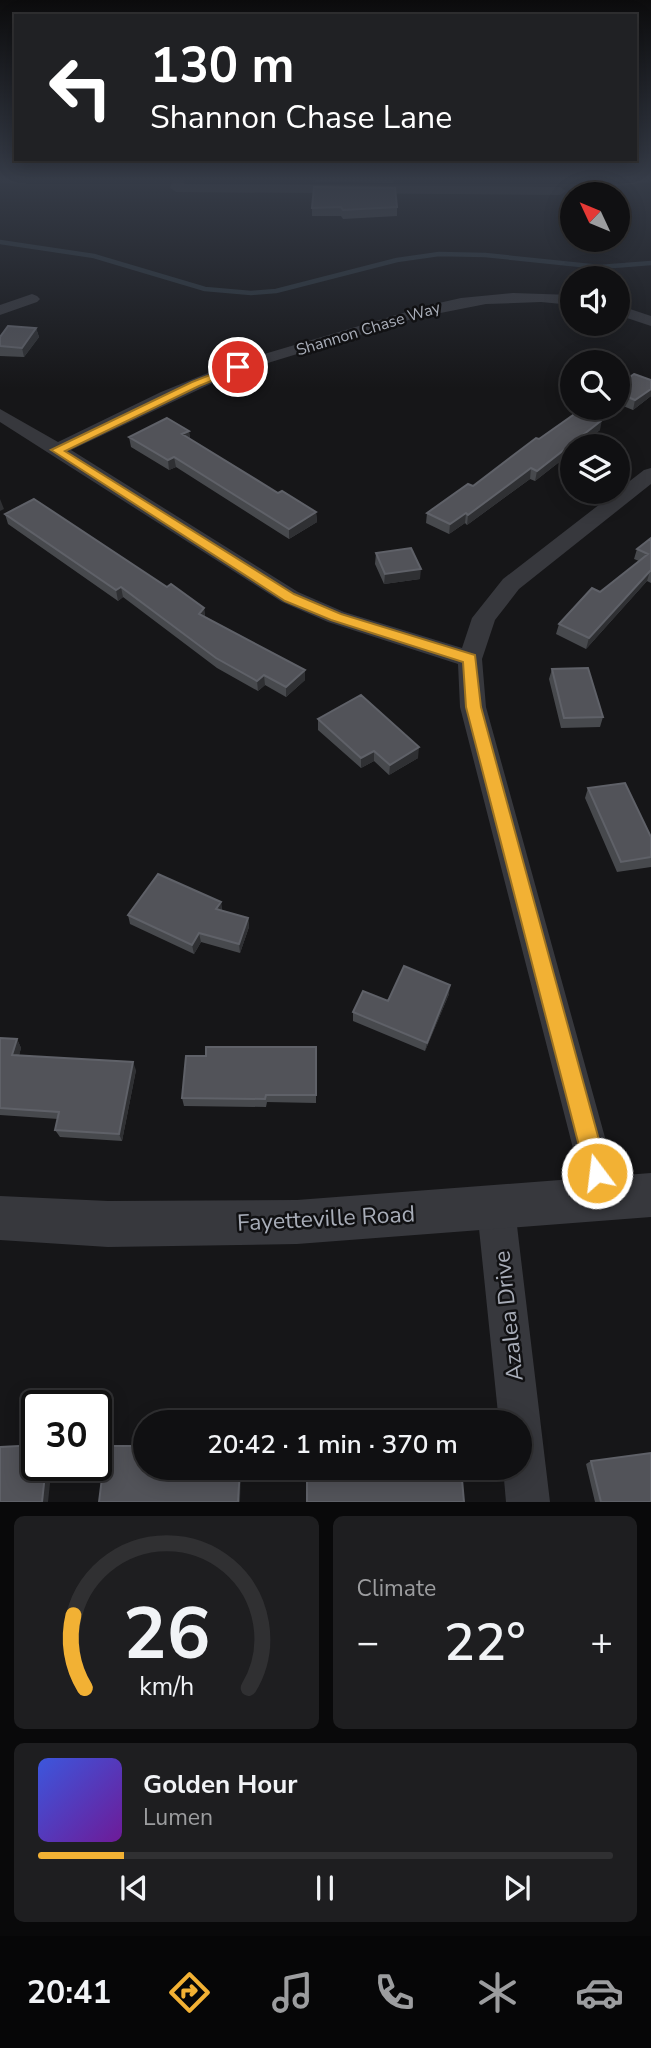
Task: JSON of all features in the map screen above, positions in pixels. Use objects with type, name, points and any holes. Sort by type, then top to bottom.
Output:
[{"type":"street","name":"Shannon Chase Way","points":[[57,450],[195,384],[238,367],[440,306],[514,296],[560,299]]},
{"type":"street","points":[[0,310],[32,299]]},
{"type":"street","points":[[630,314],[651,321]]},
{"type":"street","points":[[0,414],[290,597],[336,617],[470,659]]},
{"type":"street","points":[[604,1199],[473,707],[470,659],[484,618],[511,584],[651,474]]},
{"type":"street","name":"Fayetteville Road","points":[[0,1218],[108,1224],[297,1222],[496,1209],[651,1195]]},
{"type":"street","name":"Azalea Drive","points":[[496,1209],[519,1410]]},
{"type":"street","name":"Azalea Drive","points":[[526,1480],[528,1502]]},
{"type":"building","points":[[8,326],[36,328],[22,348],[0,346],[0,337]]},
{"type":"building","points":[[634,374],[651,380],[651,389],[635,400],[630,398],[630,377]]},
{"type":"building","points":[[167,418],[189,431],[182,434],[278,493],[282,491],[316,512],[289,529],[174,457],[168,460],[129,437]]},
{"type":"building","points":[[566,420],[602,420],[584,434],[560,434],[560,453],[537,471],[531,468],[468,515],[466,513],[450,524],[427,513],[468,484],[473,486],[536,438],[539,439]]},
{"type":"building","points":[[34,499],[167,587],[171,584],[204,608],[199,614],[305,670],[286,687],[264,675],[257,681],[216,658],[121,587],[116,590],[5,514]]},
{"type":"building","points":[[651,538],[651,571],[589,638],[559,624],[592,588],[600,592],[648,554],[637,549]]},
{"type":"building","points":[[411,548],[421,569],[385,574],[376,553]]},
{"type":"building","points":[[588,668],[603,717],[564,718],[552,669]]},
{"type":"building","points":[[361,695],[419,747],[390,765],[374,751],[361,758],[318,719]]},
{"type":"building","points":[[625,783],[651,837],[651,857],[621,862],[588,788]]},
{"type":"building","points":[[158,874],[221,902],[216,909],[248,918],[239,944],[199,933],[192,945],[128,915]]},
{"type":"building","points":[[404,966],[450,985],[427,1043],[353,1012],[363,991],[388,1001]]},
{"type":"building","points":[[0,1038],[17,1039],[12,1055],[133,1062],[119,1134],[55,1130],[59,1112],[0,1108]]},
{"type":"building","points":[[206,1047],[316,1047],[316,1095],[266,1095],[265,1099],[182,1098],[186,1056],[206,1056]]},
{"type":"building","points":[[21,1446],[21,1481],[44,1481],[42,1502],[0,1502],[0,1447]]},
{"type":"building","points":[[112,1446],[133,1446],[133,1480],[239,1480],[238,1502],[99,1502],[102,1481],[112,1481]]},
{"type":"building","points":[[651,1453],[651,1502],[601,1502],[591,1461]]},
{"type":"building","points":[[307,1480],[462,1480],[464,1502],[307,1502]]},
{"type":"waterway","points":[[48,249],[94,256],[205,289],[251,293],[276,291],[397,260],[439,254],[485,255],[600,267],[651,263]]},
{"type":"route","points":[[238,367],[195,384],[57,450],[290,597],[336,617],[470,659],[473,707],[597,1173]]}]
